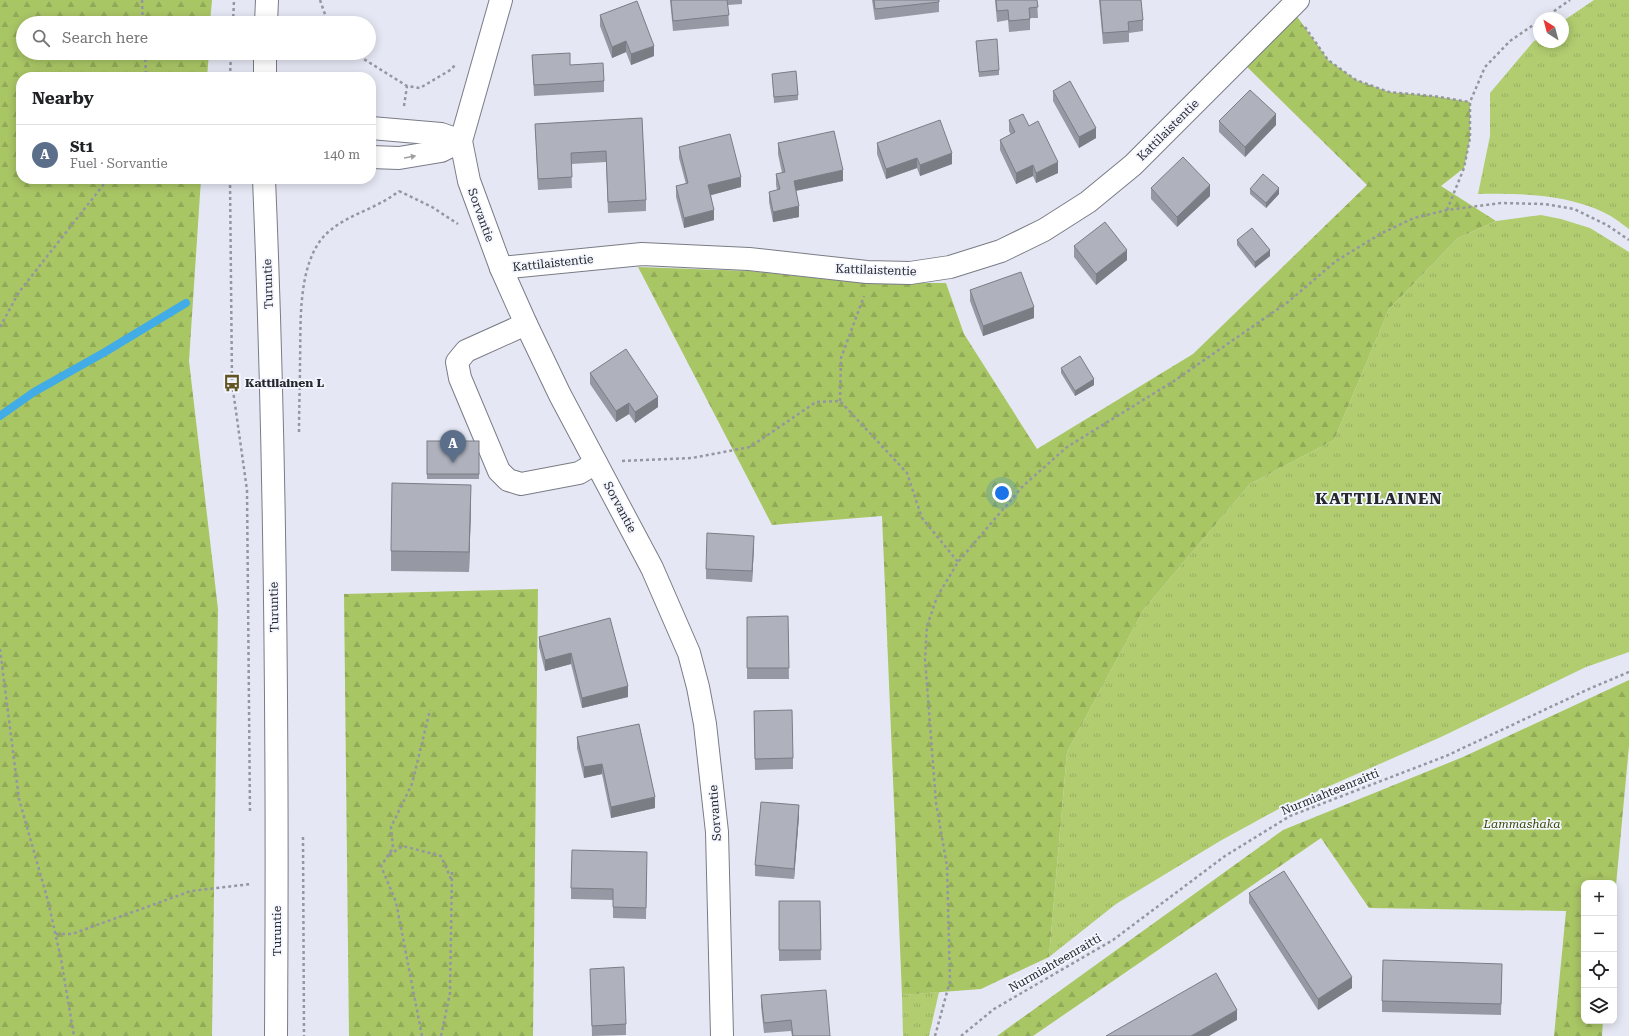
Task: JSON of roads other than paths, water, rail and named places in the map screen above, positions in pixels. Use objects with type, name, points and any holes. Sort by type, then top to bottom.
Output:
[{"type":"main road","points":[[266,16],[267,0]]},
{"type":"main road","name":"Sorvantie","points":[[501,0],[461,141],[469,181],[501,268],[526,324],[596,463],[652,568],[689,653],[698,687],[711,767],[717,832],[722,1036]]},
{"type":"main road","name":"Kattilaistentie","points":[[501,268],[642,254],[749,259],[867,272],[910,273],[950,267],[1001,251],[1044,230],[1088,202],[1133,165],[1238,58],[1295,4]]},
{"type":"main road","points":[[265,60],[265,72]]},
{"type":"main road","points":[[376,128],[441,134],[461,141]]},
{"type":"main road","points":[[376,157],[399,158],[441,151],[461,141]]},
{"type":"main road","name":"Turuntie","points":[[264,184],[272,384],[277,900],[276,1036]]},
{"type":"main road","points":[[526,324],[466,351],[457,362],[460,378],[499,471],[508,480],[521,484],[579,473],[596,463]]},
{"type":"waterway","points":[[0,416],[34,392],[105,352],[186,303]]},
{"type":"place","name":"Kattilainen L","points":[[232,383]]},
{"type":"place","name":"St1","points":[[453,463]]},
{"type":"district","name":"KATTILAINEN","points":[[1379,498]]},
{"type":"park label","name":"Lammashaka","points":[[1522,824]]}]
